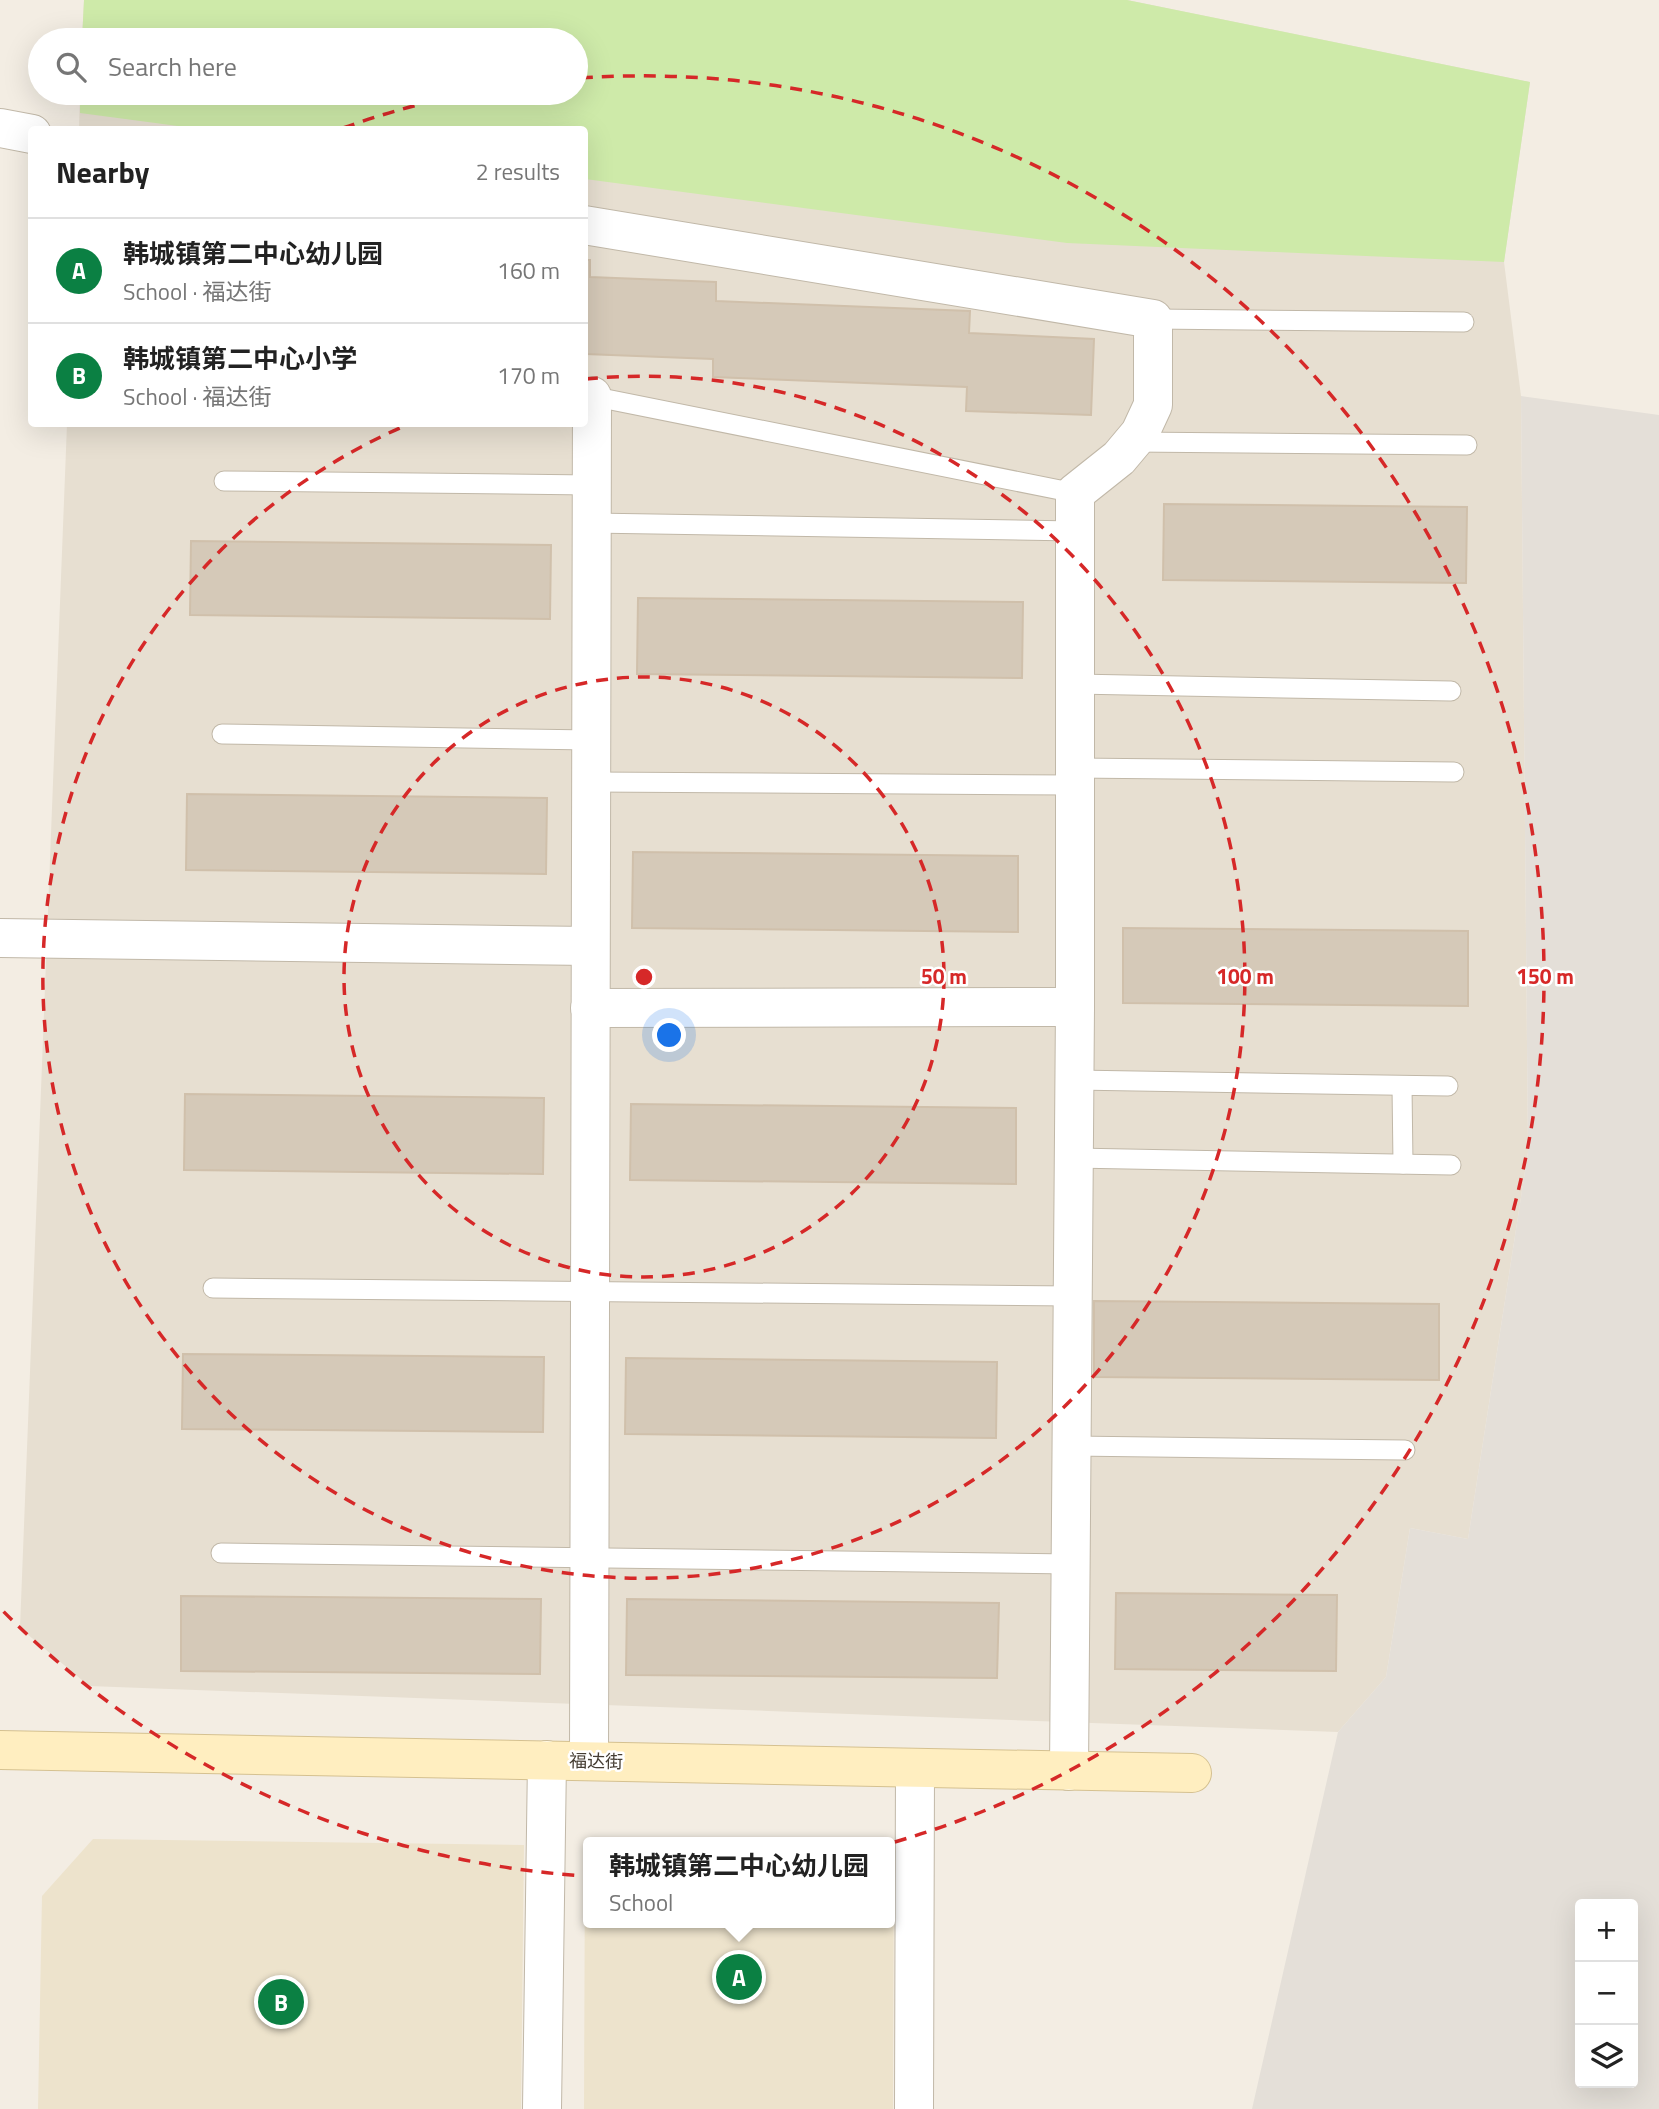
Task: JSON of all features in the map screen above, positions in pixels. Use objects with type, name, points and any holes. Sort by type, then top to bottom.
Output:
[{"type":"street","points":[[0,128],[28,133]]},
{"type":"street","points":[[588,226],[1153,319],[1153,405],[1140,433],[1119,458],[1075,493],[1075,1080],[1069,1771]]},
{"type":"street","points":[[588,395],[591,485],[589,1761]]},
{"type":"street","points":[[0,938],[590,946]]},
{"type":"street","points":[[590,1008],[1075,1007]]},
{"type":"street","name":"福达街","points":[[0,1750],[1192,1773]]},
{"type":"street","points":[[542,2109],[547,1760]]},
{"type":"street","points":[[915,1768],[915,2109]]},
{"type":"lane","points":[[1153,319],[1464,322]]},
{"type":"lane","points":[[588,395],[1075,493]]},
{"type":"lane","points":[[1133,442],[1467,445]]},
{"type":"lane","points":[[224,481],[591,485]]},
{"type":"lane","points":[[591,523],[1075,531]]},
{"type":"lane","points":[[1075,684],[1451,691]]},
{"type":"lane","points":[[222,734],[591,740]]},
{"type":"lane","points":[[591,782],[1454,772]]},
{"type":"lane","points":[[1075,1080],[1448,1086]]},
{"type":"lane","points":[[1402,1086],[1403,1164]]},
{"type":"lane","points":[[1074,1158],[1451,1165]]},
{"type":"lane","points":[[213,1288],[1073,1296]]},
{"type":"lane","points":[[1072,1446],[1405,1450]]},
{"type":"lane","points":[[221,1553],[1072,1564]]},
{"type":"shaded area","points":[[84,0],[1127,0],[1530,82],[1504,262],[1521,396],[1528,1152],[1468,1539],[1410,1528],[1386,1677],[1338,1732],[89,1686],[20,1628],[67,427],[588,427],[588,126],[79,126],[80,105],[588,105],[588,28],[83,28]]},
{"type":"shaded area","points":[[1521,396],[1659,415],[1659,2109],[1252,2109],[1338,1732],[1386,1677],[1410,1528],[1468,1539],[1528,1152]]},
{"type":"shaded area","points":[[93,1839],[524,1845],[521,2109],[38,2109],[42,1896]]},
{"type":"shaded area","points":[[585,1928],[894,1928],[893,2109],[584,2109]]},
{"type":"green space","points":[[84,0],[1127,0],[1530,82],[1504,262],[1067,243],[588,179],[588,126],[178,126],[80,113],[80,105],[588,105],[588,28],[83,28]]},
{"type":"building","points":[[588,260],[590,277],[716,282],[716,301],[970,311],[969,333],[1094,339],[1091,415],[966,411],[967,387],[713,377],[713,359],[588,354]]},
{"type":"building","points":[[1164,504],[1467,507],[1466,583],[1163,580]]},
{"type":"building","points":[[191,541],[551,545],[550,619],[190,615]]},
{"type":"building","points":[[638,598],[1023,602],[1022,678],[637,674]]},
{"type":"building","points":[[187,794],[547,798],[546,874],[186,870]]},
{"type":"building","points":[[633,852],[1018,856],[1018,932],[632,928]]},
{"type":"building","points":[[1123,928],[1468,931],[1468,1006],[1123,1003]]},
{"type":"building","points":[[185,1094],[544,1098],[543,1174],[184,1170]]},
{"type":"building","points":[[631,1104],[1016,1108],[1016,1184],[630,1180]]},
{"type":"building","points":[[1094,1301],[1439,1304],[1439,1380],[1094,1377]]},
{"type":"building","points":[[183,1354],[544,1357],[543,1432],[182,1429]]},
{"type":"building","points":[[626,1358],[997,1362],[996,1438],[625,1434]]},
{"type":"building","points":[[1116,1593],[1337,1595],[1336,1671],[1115,1669]]},
{"type":"building","points":[[181,1596],[541,1599],[540,1674],[181,1671]]},
{"type":"building","points":[[627,1599],[999,1603],[997,1678],[626,1675]]},
{"type":"place","name":"韩城镇第二中心幼儿园","points":[[739,1977]]},
{"type":"place","name":"韩城镇第二中心小学","points":[[281,2002]]}]
